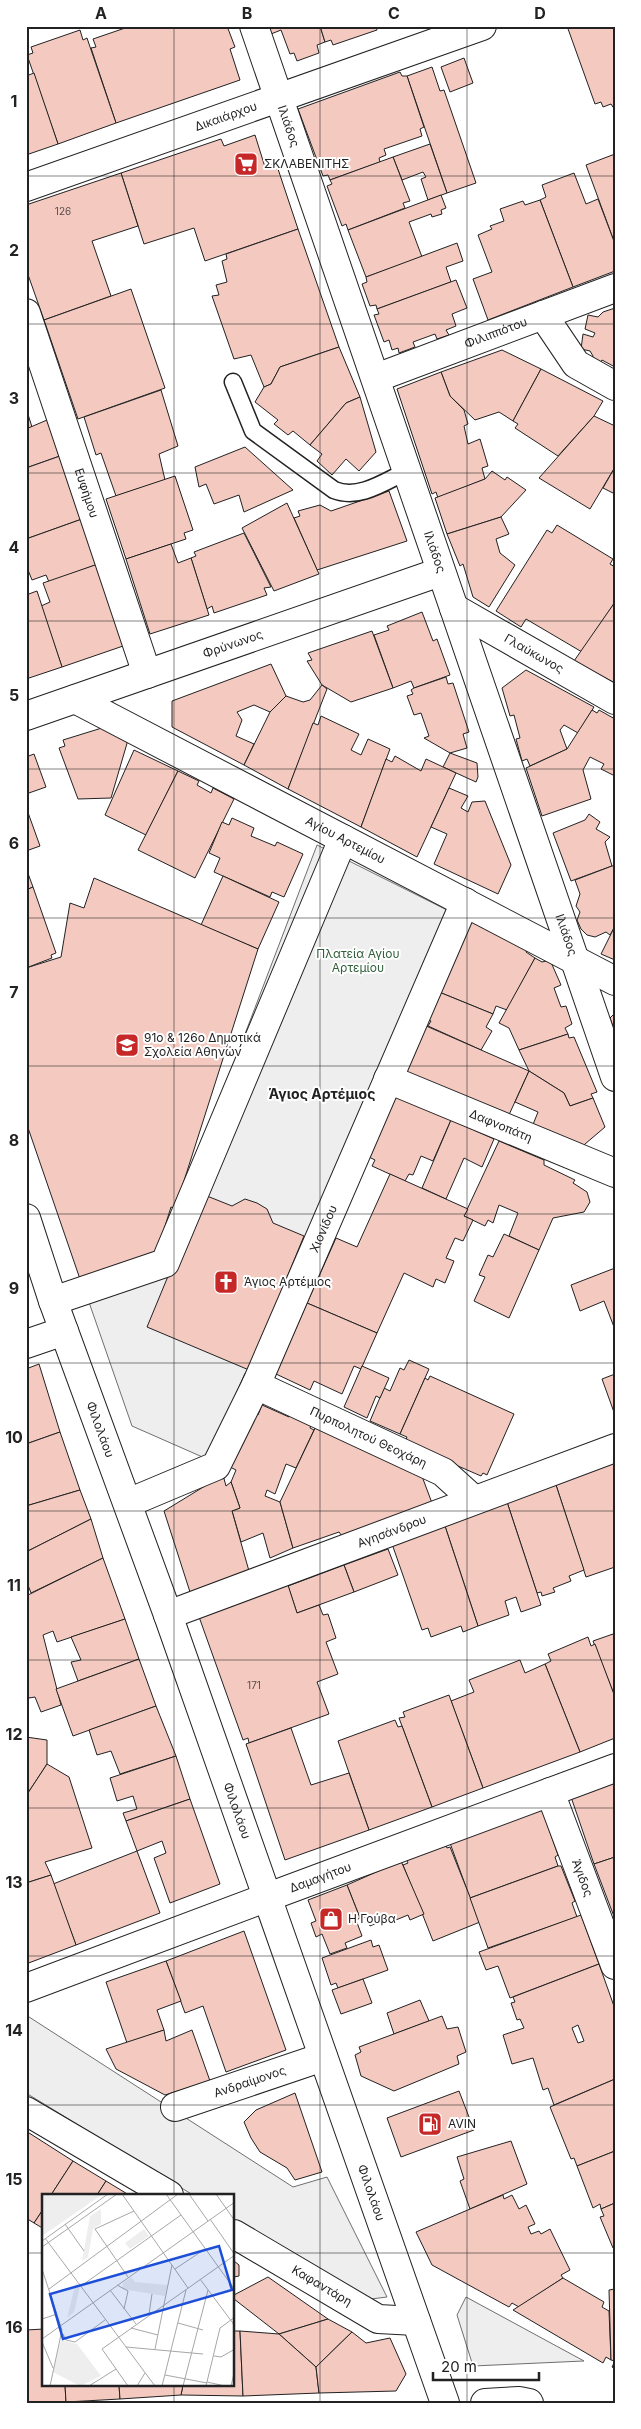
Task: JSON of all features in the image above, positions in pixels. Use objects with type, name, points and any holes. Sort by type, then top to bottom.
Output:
[{"type":"street","name":"Ιλιάδος","points":[[254,26],[615,1078]]},
{"type":"street","name":"Δικαιάρχου","points":[[26,187],[482,26]]},
{"type":"street","name":"Φιλιππότου","points":[[376,378],[615,288]]},
{"type":"street","name":"Ευφήμου","points":[[26,313],[147,674]]},
{"type":"street","points":[[543,315],[576,364],[615,386]]},
{"type":"street","name":"Φρύνωνος","points":[[26,716],[440,572]]},
{"type":"street","name":"Γλαύκωνος","points":[[454,608],[615,700]]},
{"type":"street","name":"Αγίου Αρτεμίου","points":[[75,699],[615,981]]},
{"type":"street","points":[[53,1301],[165,1263],[343,839]]},
{"type":"street","name":"Χιονίδου","points":[[128,1504],[216,1466],[256,1385],[465,902]]},
{"type":"street","name":"Δαφνοπάτη","points":[[388,1080],[615,1173]]},
{"type":"street","name":"Φιλολάου","points":[[26,1218],[53,1301],[168,1615],[445,2403]]},
{"type":"street","points":[[26,1344],[64,1331]]},
{"type":"street","name":"Πυρπολητού Θεοχάρη","points":[[256,1385],[443,1472],[474,1500]]},
{"type":"street","name":"Αγησάνδρου","points":[[168,1615],[615,1448]]},
{"type":"street","name":"Δαμαγήτου","points":[[26,1988],[615,1768]]},
{"type":"street","name":"Άγιδος","points":[[550,1792],[615,1965]]},
{"type":"street","name":"Ανδραίμονος","points":[[176,2107],[323,2057]]},
{"type":"street","points":[[26,2111],[167,2194]]},
{"type":"street","name":"Καφαντάρη","points":[[235,2235],[378,2320],[416,2322]]},
{"type":"street","points":[[484,2403],[519,2401],[529,2403]]},
{"type":"lane","points":[[233,382],[254,431],[334,490],[347,495],[362,492],[407,472]]},
{"type":"green space","name":"Πλατεία Αγίου Αρτεμίου","points":[[317,845],[463,918],[266,1380],[245,1373],[207,1459],[132,1426],[83,1285],[160,1257]]},
{"type":"green space","points":[[26,2015],[293,2187],[327,2177],[387,2297],[363,2300],[235,2221],[235,2194],[191,2194],[26,2093]]},
{"type":"green space","points":[[466,2297],[584,2361],[473,2366],[457,2315]]},
{"type":"building","points":[[131,26],[227,26],[235,47],[230,49],[240,80],[116,123],[91,48],[96,47],[93,39]]},
{"type":"building","points":[[268,26],[320,26],[325,42],[317,45],[319,53],[297,61],[294,53],[290,54],[281,30],[271,34]]},
{"type":"building","points":[[320,26],[376,26],[377,30],[333,45],[331,40],[325,42]]},
{"type":"building","points":[[567,26],[615,26],[615,110],[611,104],[603,107],[601,102],[595,104]]},
{"type":"building","points":[[80,30],[83,40],[87,38],[116,123],[58,144],[27,55],[33,53],[31,47]]},
{"type":"building","points":[[464,58],[473,83],[450,92],[441,67]]},
{"type":"building","points":[[432,67],[440,91],[444,90],[476,183],[447,193],[407,76]]},
{"type":"building","points":[[400,72],[402,76],[407,76],[424,127],[420,129],[422,136],[384,149],[386,155],[379,158],[380,162],[330,180],[328,175],[323,176],[298,109]]},
{"type":"building","points":[[34,73],[58,144],[26,155],[26,76]]},
{"type":"building","points":[[255,135],[265,167],[276,163],[298,229],[205,261],[194,228],[144,244],[121,173],[221,139],[224,146]]},
{"type":"building","points":[[430,144],[447,193],[428,200],[421,179],[426,177],[423,172],[402,180],[393,157]]},
{"type":"building","points":[[615,154],[615,244],[586,165]]},
{"type":"building","points":[[393,157],[410,201],[403,203],[405,208],[348,230],[346,224],[342,226],[327,186],[332,184],[330,180]]},
{"type":"building","points":[[121,173],[138,226],[92,241],[111,296],[44,320],[26,269],[26,205]]},
{"type":"building","points":[[574,173],[586,204],[598,199],[615,244],[615,271],[573,287],[540,200],[546,197],[542,185]]},
{"type":"building","points":[[441,195],[446,208],[441,210],[442,214],[432,217],[431,214],[409,222],[422,257],[366,277],[348,230]]},
{"type":"building","points":[[540,200],[573,287],[488,320],[473,279],[492,272],[478,235],[492,229],[490,226],[504,221],[500,209],[523,201],[525,205]]},
{"type":"building","points":[[298,229],[339,347],[280,367],[271,384],[264,387],[251,355],[234,359],[212,296],[219,295],[216,285],[227,282],[222,261],[227,259],[226,254]]},
{"type":"building","points":[[457,243],[463,261],[446,267],[451,282],[377,309],[376,305],[370,306],[362,284],[367,282],[366,277]]},
{"type":"building","points":[[456,280],[467,308],[452,314],[456,326],[446,330],[449,335],[437,339],[435,334],[413,342],[415,347],[399,353],[398,348],[392,350],[389,340],[384,342],[374,315],[379,314],[377,309]]},
{"type":"building","points":[[131,289],[165,388],[78,419],[44,320]]},
{"type":"building","points":[[615,308],[615,367],[602,360],[600,363],[592,359],[593,356],[590,351],[581,349],[583,334],[593,337],[595,333],[585,329],[588,315],[598,317],[603,312]]},
{"type":"building","points":[[339,347],[360,397],[346,403],[310,445],[293,431],[288,435],[274,424],[278,420],[255,402],[264,387],[271,384],[280,367]]},
{"type":"building","points":[[502,350],[541,369],[513,421],[499,412],[475,420],[450,396],[441,372]]},
{"type":"building","points":[[541,369],[603,401],[594,416],[558,456],[515,428],[518,424],[513,421]]},
{"type":"building","points":[[441,372],[450,396],[464,410],[468,424],[464,426],[468,444],[480,439],[488,466],[482,468],[485,479],[438,498],[436,492],[432,494],[397,389]]},
{"type":"building","points":[[161,390],[178,446],[159,454],[165,480],[116,496],[101,453],[96,455],[84,417]]},
{"type":"building","points":[[360,397],[376,452],[359,471],[346,459],[332,475],[317,461],[322,454],[310,445],[346,403]]},
{"type":"building","points":[[26,408],[32,427],[26,429]]},
{"type":"building","points":[[594,416],[615,426],[615,467],[590,509],[539,478]]},
{"type":"building","points":[[47,420],[60,456],[26,468],[26,429]]},
{"type":"building","points":[[245,447],[293,490],[244,512],[239,495],[214,504],[206,484],[199,487],[195,467]]},
{"type":"building","points":[[60,456],[82,519],[26,539],[26,468]]},
{"type":"building","points":[[615,467],[615,494],[603,488]]},
{"type":"building","points":[[492,471],[505,480],[507,477],[526,490],[501,517],[447,534],[435,498],[485,479]]},
{"type":"building","points":[[175,476],[193,530],[184,533],[186,539],[126,559],[106,499]]},
{"type":"building","points":[[389,491],[407,541],[317,570],[294,518],[300,516],[298,511],[320,505],[331,511]]},
{"type":"building","points":[[287,503],[319,574],[274,591],[242,528]]},
{"type":"building","points":[[501,517],[509,534],[496,539],[500,553],[515,565],[489,607],[473,597],[463,564],[460,566],[447,534]]},
{"type":"building","points":[[82,519],[98,564],[49,582],[46,575],[32,580],[26,565],[26,539]]},
{"type":"building","points":[[557,525],[613,559],[610,564],[615,567],[615,602],[582,652],[526,619],[521,627],[496,611],[547,530],[552,533]]},
{"type":"building","points":[[244,533],[271,587],[264,588],[267,595],[214,613],[212,606],[207,609],[191,558],[196,556],[194,552]]},
{"type":"building","points":[[171,544],[178,563],[191,558],[209,615],[150,634],[126,559]]},
{"type":"building","points":[[98,564],[126,645],[62,667],[41,606],[50,602],[43,583]]},
{"type":"building","points":[[37,591],[62,667],[26,679],[26,595]]},
{"type":"building","points":[[615,602],[615,683],[574,661]]},
{"type":"building","points":[[422,612],[433,641],[437,639],[450,675],[414,688],[411,681],[393,688],[374,635],[389,630],[387,626]]},
{"type":"building","points":[[372,631],[393,688],[351,702],[322,685],[307,661],[312,660],[308,653]]},
{"type":"building","points":[[271,664],[286,696],[270,712],[254,705],[237,712],[242,720],[236,736],[254,744],[244,765],[172,727],[172,701]]},
{"type":"building","points":[[526,670],[594,707],[578,733],[564,725],[560,730],[567,749],[530,766],[527,759],[522,761],[516,739],[520,738],[514,715],[510,716],[502,688]]},
{"type":"building","points":[[446,677],[448,684],[453,683],[469,732],[463,734],[467,748],[450,753],[424,738],[429,736],[421,713],[414,715],[407,696],[413,694],[411,690],[414,688]]},
{"type":"building","points":[[322,685],[327,689],[288,789],[244,765],[270,712],[286,696],[303,702],[310,700]]},
{"type":"building","points":[[592,710],[597,713],[599,710],[615,719],[615,776],[601,769],[604,764],[590,757],[583,770],[591,799],[542,816],[526,768],[567,749]]},
{"type":"building","points":[[321,716],[359,734],[351,750],[361,755],[368,739],[390,749],[361,827],[288,789],[313,723],[318,725]]},
{"type":"building","points":[[105,727],[128,740],[111,798],[78,799],[59,748],[65,746],[63,740]]},
{"type":"building","points":[[134,750],[178,771],[146,835],[105,815]]},
{"type":"building","points":[[450,753],[477,763],[478,777],[476,782],[443,767]]},
{"type":"building","points":[[34,754],[46,787],[26,794],[26,757]]},
{"type":"building","points":[[395,756],[421,771],[426,759],[456,773],[417,857],[361,827],[386,759],[392,762]]},
{"type":"building","points":[[178,771],[199,781],[197,785],[211,793],[213,788],[234,799],[195,878],[138,850]]},
{"type":"building","points":[[449,788],[468,796],[461,808],[468,812],[472,802],[485,801],[511,865],[498,894],[434,864],[447,834],[431,827]]},
{"type":"building","points":[[26,807],[40,846],[26,851]]},
{"type":"building","points":[[589,814],[600,822],[596,829],[610,837],[605,842],[612,866],[571,881],[553,833],[585,820]]},
{"type":"building","points":[[232,818],[254,828],[251,836],[275,846],[277,842],[303,854],[284,897],[272,892],[270,897],[214,872],[220,858],[209,853],[222,822],[229,825]]},
{"type":"building","points":[[615,866],[615,926],[610,935],[606,932],[595,937],[587,935],[581,929],[577,920],[580,912],[576,906],[580,894],[575,880]]},
{"type":"building","points":[[26,868],[33,887],[26,890]]},
{"type":"building","points":[[223,876],[279,902],[258,949],[201,925]]},
{"type":"building","name":"91ο & 126ο Δημοτικά Σχολεία Αθηνών","points":[[94,878],[258,949],[175,1209],[171,1207],[156,1255],[81,1282],[26,1122],[26,968],[61,957],[70,903],[84,908]]},
{"type":"building","points":[[33,887],[56,953],[51,955],[52,958],[26,968],[26,890]]},
{"type":"building","points":[[472,918],[528,947],[526,952],[535,958],[507,1010],[496,1006],[493,1014],[439,992]]},
{"type":"building","points":[[615,926],[615,960],[601,954]]},
{"type":"building","points":[[535,958],[542,962],[550,960],[561,985],[554,988],[561,1007],[566,1006],[572,1024],[565,1028],[568,1034],[519,1050],[509,1028],[499,1023]]},
{"type":"building","points":[[439,992],[493,1014],[486,1027],[492,1031],[481,1050],[428,1026],[431,1021],[427,1019]]},
{"type":"building","points":[[615,1013],[615,1032],[610,1018]]},
{"type":"building","points":[[424,1025],[529,1071],[508,1117],[404,1071]]},
{"type":"building","points":[[568,1034],[569,1038],[574,1037],[597,1092],[591,1094],[593,1098],[570,1106],[564,1093],[529,1071],[519,1050]]},
{"type":"building","points":[[529,1071],[564,1093],[570,1106],[593,1098],[605,1127],[578,1150],[532,1127],[538,1112],[515,1102]]},
{"type":"building","points":[[394,1094],[451,1120],[433,1161],[421,1156],[413,1175],[409,1174],[405,1181],[372,1166],[375,1160],[367,1156]]},
{"type":"building","points":[[451,1120],[494,1139],[482,1167],[464,1158],[446,1199],[422,1188]]},
{"type":"building","points":[[499,1141],[544,1160],[544,1165],[575,1180],[573,1183],[587,1192],[590,1202],[584,1212],[553,1218],[539,1250],[509,1236],[518,1213],[499,1205],[493,1223],[488,1220],[485,1226],[464,1216]]},
{"type":"building","points":[[390,1174],[468,1209],[464,1216],[473,1220],[463,1241],[455,1238],[446,1258],[454,1261],[445,1283],[436,1279],[433,1287],[404,1273],[377,1333],[307,1303],[336,1238],[357,1247]]},
{"type":"building","name":"Άγιος Αρτέμιος","points":[[202,1194],[232,1206],[245,1199],[257,1203],[267,1209],[273,1223],[304,1236],[249,1370],[147,1327]]},
{"type":"building","points":[[504,1234],[539,1250],[509,1318],[474,1301],[485,1277],[479,1275],[488,1255],[493,1257]]},
{"type":"building","points":[[615,1268],[614,1327],[604,1301],[580,1311],[571,1285]]},
{"type":"building","points":[[307,1303],[377,1333],[361,1369],[354,1366],[342,1394],[314,1381],[310,1390],[276,1374]]},
{"type":"building","points":[[409,1360],[429,1369],[400,1434],[370,1421],[384,1388],[390,1391],[400,1368],[404,1370]]},
{"type":"building","points":[[39,1364],[60,1432],[26,1444],[26,1369]]},
{"type":"building","points":[[362,1366],[389,1378],[380,1398],[376,1396],[367,1418],[344,1407]]},
{"type":"building","points":[[615,1374],[615,1415],[602,1379]]},
{"type":"building","points":[[430,1376],[514,1414],[487,1475],[483,1473],[481,1476],[405,1443],[407,1437],[400,1434],[425,1378],[428,1380]]},
{"type":"building","points":[[262,1405],[289,1417],[290,1411],[312,1421],[310,1428],[314,1430],[296,1468],[286,1464],[275,1494],[267,1490],[265,1496],[280,1502],[293,1548],[270,1558],[263,1533],[241,1542],[232,1511],[240,1508],[231,1482],[236,1470],[230,1467],[252,1412],[258,1415]]},
{"type":"building","points":[[318,1422],[420,1471],[432,1503],[342,1536],[339,1532],[293,1548],[280,1502]]},
{"type":"building","points":[[60,1432],[80,1490],[26,1506],[26,1444]]},
{"type":"building","points":[[615,1462],[615,1567],[586,1577],[556,1485]]},
{"type":"building","points":[[223,1475],[226,1486],[231,1482],[240,1508],[232,1511],[249,1571],[190,1592],[164,1511]]},
{"type":"building","points":[[556,1485],[584,1570],[569,1576],[571,1581],[553,1588],[555,1592],[542,1596],[541,1592],[537,1593],[507,1502]]},
{"type":"building","points":[[80,1490],[91,1519],[26,1552],[26,1506]]},
{"type":"building","points":[[507,1502],[541,1605],[521,1612],[516,1597],[505,1601],[509,1615],[478,1626],[444,1523]]},
{"type":"building","points":[[91,1519],[103,1558],[31,1593],[26,1580],[26,1552]]},
{"type":"building","points":[[444,1523],[478,1626],[463,1632],[461,1626],[431,1637],[428,1628],[422,1630],[391,1541]]},
{"type":"building","points":[[388,1549],[398,1575],[354,1592],[344,1565]]},
{"type":"building","points":[[103,1558],[125,1619],[57,1642],[53,1631],[43,1635],[61,1705],[41,1712],[35,1697],[29,1698],[26,1691],[26,1596]]},
{"type":"building","points":[[344,1565],[354,1592],[297,1613],[288,1586]]},
{"type":"building","points":[[287,1582],[297,1613],[319,1605],[323,1615],[328,1614],[336,1638],[326,1642],[338,1674],[317,1682],[329,1714],[249,1743],[248,1738],[243,1740],[198,1614]]},
{"type":"building","points":[[125,1619],[139,1659],[78,1681],[71,1662],[81,1660],[71,1637]]},
{"type":"building","points":[[613,1634],[615,1638],[615,1697],[593,1641]]},
{"type":"building","points":[[588,1637],[591,1646],[595,1644],[615,1697],[615,1738],[580,1752],[545,1664],[551,1661],[548,1654]]},
{"type":"building","points":[[139,1659],[156,1706],[73,1736],[56,1689]]},
{"type":"building","points":[[520,1660],[525,1673],[545,1664],[580,1752],[483,1788],[451,1701],[474,1692],[469,1680]]},
{"type":"building","points":[[449,1695],[483,1788],[432,1807],[399,1718],[405,1717],[403,1712]]},
{"type":"building","points":[[156,1706],[176,1756],[120,1774],[111,1751],[97,1755],[89,1730]]},
{"type":"building","points":[[395,1720],[398,1727],[402,1726],[432,1807],[369,1830],[338,1741]]},
{"type":"building","points":[[291,1728],[311,1785],[349,1773],[369,1830],[285,1860],[246,1744]]},
{"type":"building","points":[[26,1737],[47,1740],[47,1764],[26,1796]]},
{"type":"building","points":[[176,1756],[190,1799],[126,1821],[123,1813],[137,1809],[133,1796],[117,1801],[110,1778]]},
{"type":"building","points":[[47,1764],[69,1777],[92,1848],[45,1862],[51,1875],[26,1883],[26,1796]]},
{"type":"building","points":[[615,1781],[615,1857],[594,1864],[571,1797]]},
{"type":"building","points":[[190,1799],[220,1884],[170,1903],[154,1858],[166,1853],[162,1841],[137,1851],[126,1821]]},
{"type":"building","points":[[542,1809],[558,1855],[555,1857],[558,1866],[470,1898],[450,1843]]},
{"type":"building","points":[[445,1844],[447,1848],[450,1847],[480,1922],[433,1941],[403,1865],[408,1863],[406,1859]]},
{"type":"building","points":[[137,1851],[160,1913],[76,1945],[53,1884]]},
{"type":"building","points":[[615,1857],[615,1919],[594,1864]]},
{"type":"building","points":[[401,1861],[424,1914],[410,1920],[408,1915],[391,1922],[390,1917],[370,1926],[366,1917],[360,1918],[347,1885]]},
{"type":"building","points":[[561,1866],[575,1901],[572,1903],[577,1917],[488,1948],[470,1898]]},
{"type":"building","points":[[51,1875],[76,1945],[26,1964],[26,1883]]},
{"type":"building","points":[[347,1885],[360,1918],[356,1920],[362,1936],[345,1943],[347,1948],[330,1954],[322,1934],[316,1937],[311,1923],[316,1921],[308,1900]]},
{"type":"building","points":[[581,1915],[599,1964],[510,1998],[498,1966],[486,1970],[479,1952]]},
{"type":"building","points":[[244,1931],[286,2050],[226,2072],[203,2006],[185,2013],[166,1961]]},
{"type":"building","points":[[371,1940],[373,1947],[379,1945],[388,1970],[338,1988],[336,1983],[331,1985],[322,1958]]},
{"type":"building","points":[[166,1961],[181,2001],[157,2010],[164,2030],[127,2043],[106,1982]]},
{"type":"building","points":[[599,1964],[615,2009],[615,2079],[554,2105],[548,2088],[543,2090],[533,2058],[512,2064],[503,2035],[524,2028],[520,2019],[517,2020],[511,2003],[515,2002],[513,1997]],"holes":[[[578,2025],[584,2041],[578,2043],[572,2028]]]},
{"type":"building","points":[[363,1979],[372,2003],[341,2014],[332,1990]]},
{"type":"building","points":[[420,2000],[429,2021],[394,2034],[387,2013]]},
{"type":"building","points":[[442,2016],[447,2029],[458,2027],[466,2052],[457,2056],[459,2064],[394,2091],[361,2076],[355,2055],[361,2052],[359,2047]]},
{"type":"building","points":[[164,2030],[166,2041],[192,2030],[210,2081],[165,2095],[116,2069],[106,2049]]},
{"type":"building","points":[[615,2079],[615,2151],[577,2166],[574,2158],[571,2159],[550,2107]]},
{"type":"building","name":"AVIN","points":[[459,2091],[474,2130],[401,2157],[387,2118]]},
{"type":"building","points":[[295,2093],[322,2172],[295,2180],[287,2168],[260,2152],[244,2122],[256,2110]]},
{"type":"building","points":[[26,2131],[73,2161],[52,2194],[42,2194],[42,2211],[34,2223],[26,2218]]},
{"type":"building","points":[[511,2141],[527,2184],[470,2209],[460,2181],[464,2179],[457,2157]]},
{"type":"building","points":[[615,2151],[615,2203],[601,2209],[600,2204],[593,2208],[577,2166]]},
{"type":"building","points":[[73,2161],[106,2181],[98,2194],[52,2194]]},
{"type":"building","points":[[106,2181],[127,2194],[98,2194]]},
{"type":"building","points":[[503,2195],[504,2199],[512,2195],[519,2209],[526,2205],[535,2224],[528,2227],[531,2234],[539,2231],[541,2234],[550,2229],[570,2270],[561,2275],[563,2278],[519,2307],[512,2303],[509,2307],[432,2265],[416,2232]]},
{"type":"building","points":[[615,2203],[615,2247],[613,2248],[600,2217],[604,2216],[601,2209]]},
{"type":"building","points":[[42,2211],[42,2228],[34,2223]]},
{"type":"building","points":[[235,2262],[239,2265],[239,2276],[235,2277]]},
{"type":"building","points":[[268,2277],[328,2319],[279,2334],[235,2300],[235,2294]]},
{"type":"building","points":[[563,2278],[604,2302],[602,2307],[609,2311],[611,2360],[606,2357],[603,2363],[513,2310]]},
{"type":"building","points":[[615,2289],[615,2361],[611,2360],[609,2290]]},
{"type":"building","points":[[328,2319],[352,2332],[316,2367],[279,2334]]},
{"type":"building","points":[[42,2329],[42,2386],[65,2386],[66,2402],[26,2403],[26,2330]]},
{"type":"building","points":[[235,2331],[240,2331],[243,2396],[181,2395],[183,2386],[235,2386]]},
{"type":"building","points":[[240,2331],[279,2334],[316,2367],[319,2393],[243,2396]]},
{"type":"building","points":[[352,2332],[366,2343],[390,2338],[406,2374],[396,2391],[319,2393],[316,2367]]},
{"type":"building","points":[[65,2386],[119,2386],[120,2399],[66,2402]]},
{"type":"building","points":[[119,2386],[183,2386],[181,2395],[120,2399]]},
{"type":"place","name":"ΣΚΛΑΒΕΝΙΤΗΣ","points":[[246,164]]},
{"type":"place","name":"91ο & 126ο Δημοτικά Σχολεία Αθηνών","points":[[127,1045]]},
{"type":"place","name":"Άγιος Αρτέμιος","points":[[226,1282]]},
{"type":"place","name":"Η Γούβα","points":[[331,1919]]},
{"type":"place","name":"AVIN","points":[[430,2124]]},
{"type":"district","name":"Άγιος Αρτέμιος","points":[[322,1094]]}]
